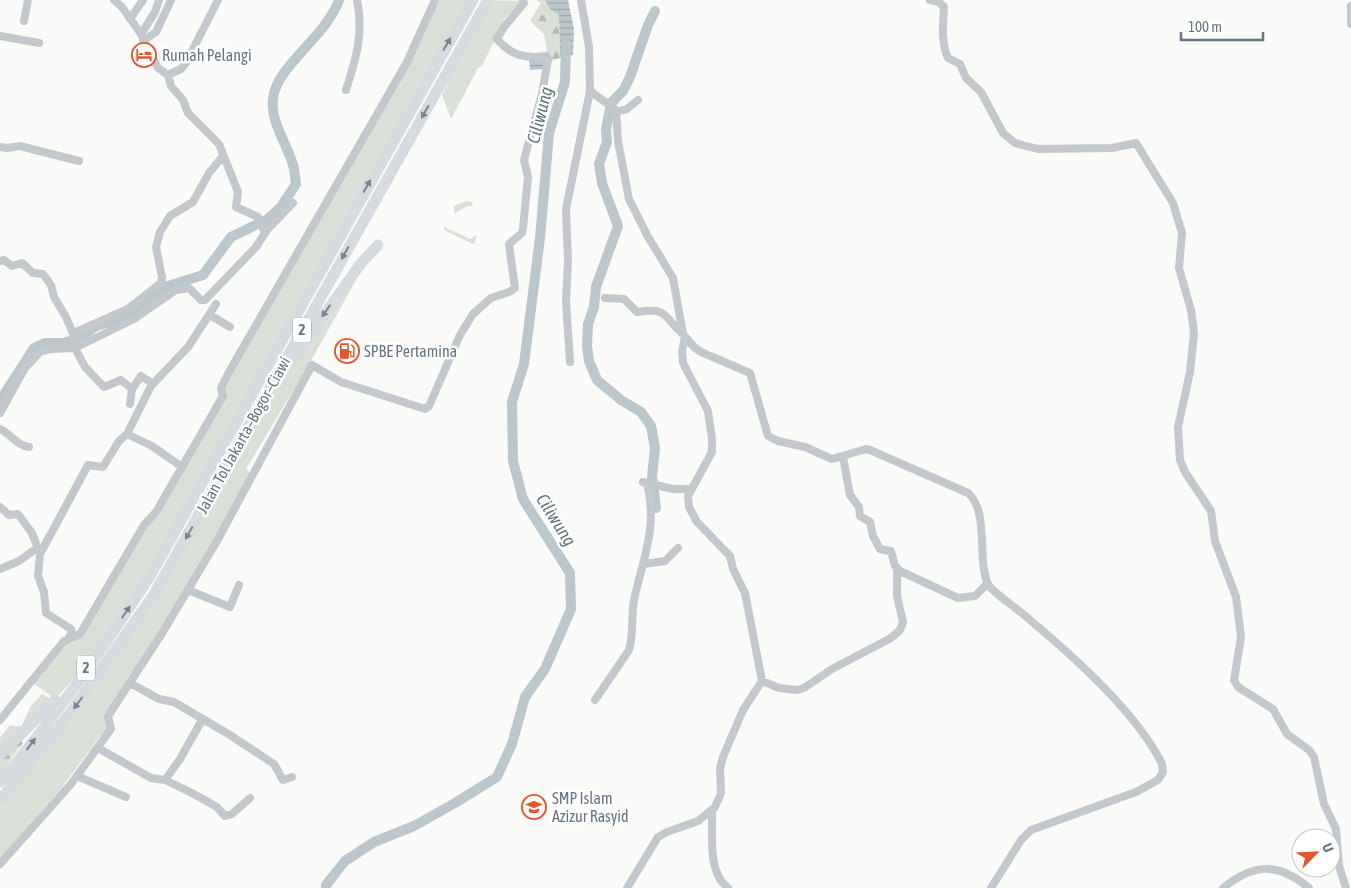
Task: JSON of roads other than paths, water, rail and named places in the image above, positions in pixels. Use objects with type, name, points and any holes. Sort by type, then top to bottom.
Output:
[{"type":"highway","name":"Jalan Tol Jakarta–Bogor–Ciawi","points":[[0,782],[22,756],[109,637],[150,576],[473,0]]},
{"type":"highway","name":"Jalan Tol Jakarta–Bogor–Ciawi","points":[[0,800],[96,679],[153,596],[486,4]]},
{"type":"highway","points":[[442,95],[486,4]]},
{"type":"highway","points":[[270,388],[281,376],[362,262],[378,245]]},
{"type":"highway","points":[[0,755],[41,715],[109,637]]},
{"type":"highway","points":[[0,805],[18,779]]},
{"type":"street","points":[[24,21],[28,0]]},
{"type":"street","points":[[114,0],[142,37],[158,68],[168,75],[172,86],[183,100],[188,113],[217,141],[238,192],[236,207],[260,220],[265,230]]},
{"type":"street","points":[[130,20],[142,0]]},
{"type":"street","points":[[142,37],[159,0]]},
{"type":"street","points":[[142,37],[156,32],[171,0]]},
{"type":"street","points":[[168,75],[181,69],[186,63],[218,0]]},
{"type":"street","points":[[346,90],[360,36],[361,24],[357,0]]},
{"type":"street","points":[[69,637],[80,634],[142,528],[156,512],[223,396],[222,388],[230,372],[406,62],[434,0]]},
{"type":"street","points":[[0,864],[77,776],[111,729],[109,715],[188,590],[290,409],[312,365],[341,382],[425,409],[429,406],[460,335],[473,314],[491,298],[509,292],[514,288],[509,244],[519,236],[523,228],[528,177],[524,160],[542,94],[548,59],[546,56],[533,58],[515,55],[497,39],[504,27],[524,3],[523,0]]},
{"type":"street","points":[[570,362],[566,301],[568,260],[566,209],[576,150],[590,91],[589,47],[582,0]]},
{"type":"street","points":[[930,0],[940,2],[944,7],[944,41],[948,58],[960,64],[966,78],[979,89],[1003,134],[1015,143],[1038,149],[1112,148],[1136,143],[1173,203],[1182,233],[1179,268],[1194,325],[1190,372],[1178,427],[1180,460],[1185,472],[1211,511],[1215,541],[1236,597],[1241,637],[1234,680],[1238,687],[1273,709],[1287,734],[1314,757],[1324,804],[1336,829],[1339,866],[1346,888]]},
{"type":"street","points":[[1351,6],[1351,24]]},
{"type":"street","points":[[0,36],[38,43]]},
{"type":"street","points":[[590,91],[615,110],[618,141],[629,199],[647,235],[673,278],[684,335],[683,363],[708,411],[712,439],[712,452],[691,489],[688,501],[693,517],[730,556],[733,569],[745,593],[762,681],[743,710],[724,755],[720,768],[721,793],[712,811],[694,823],[667,832],[658,838],[627,888]]},
{"type":"street","points":[[615,110],[627,109],[638,100]]},
{"type":"street","points":[[0,147],[7,148],[17,145],[79,161]]},
{"type":"street","points":[[75,341],[76,332],[124,311],[161,283],[162,277],[156,247],[160,232],[170,216],[193,202],[209,173],[223,156]]},
{"type":"street","points":[[0,413],[24,371],[36,356],[47,349],[75,341],[134,319],[157,301],[183,287],[190,288],[201,300],[205,300],[256,246],[265,230],[293,203]]},
{"type":"street","points":[[0,261],[4,260],[12,266],[22,263],[33,273],[43,274],[51,285],[54,297],[85,366],[104,387],[120,380],[132,389]]},
{"type":"street","points":[[605,298],[624,299],[637,312],[657,310],[666,314],[694,348],[750,373],[768,436],[778,441],[805,447],[830,459],[843,457],[866,449],[870,450],[968,493],[974,500],[980,525],[987,584],[1053,640],[1119,706],[1150,744],[1162,764],[1163,772],[1158,780],[1136,792],[1031,830],[1021,840],[991,888]]},
{"type":"street","points":[[0,569],[39,551],[88,465],[103,467],[119,442],[127,434],[153,384],[188,347],[216,304]]},
{"type":"street","points":[[210,314],[230,327]]},
{"type":"street","points":[[130,404],[132,389],[141,376],[153,384]]},
{"type":"street","points":[[0,429],[9,433],[20,445],[29,447]]},
{"type":"street","points":[[127,434],[149,445],[182,467]]},
{"type":"street","points":[[762,681],[779,688],[801,689],[832,669],[896,634],[903,622],[897,596],[897,568],[891,551],[880,549],[877,546],[870,522],[860,516],[859,506],[850,495],[843,457]]},
{"type":"street","points":[[595,700],[629,650],[634,600],[647,564],[652,520],[648,484],[673,489],[691,489]]},
{"type":"street","points":[[0,507],[9,515],[17,513],[32,532],[39,551],[38,574],[46,613],[71,629],[72,633],[0,720]]},
{"type":"street","points":[[647,564],[665,562],[678,548]]},
{"type":"street","points":[[897,568],[905,574],[958,598],[975,596],[987,584]]},
{"type":"street","points":[[188,590],[230,607],[239,585]]},
{"type":"street","points":[[130,683],[160,699],[174,702],[272,762],[283,780],[292,777]]},
{"type":"street","points":[[165,780],[180,759],[202,720]]},
{"type":"street","points":[[98,748],[151,778],[165,780],[211,804],[226,816],[250,798]]},
{"type":"street","points":[[77,776],[126,797]]},
{"type":"street","points":[[712,811],[716,869],[720,881],[728,888]]},
{"type":"street","points":[[1223,888],[1249,871],[1268,868],[1292,875],[1309,888]]},
{"type":"waterway","points":[[0,401],[34,348],[45,343],[63,343],[77,339],[96,326],[125,317],[165,287],[203,275],[231,237],[268,219],[281,207],[296,184],[293,165],[274,116],[273,99],[276,87],[292,63],[333,14],[339,0]]},
{"type":"waterway","points":[[655,11],[648,25],[630,77],[623,91],[611,103],[606,130],[607,142],[599,164],[602,183],[618,226],[596,287],[594,307],[588,324],[587,346],[589,361],[597,380],[621,400],[641,412],[651,426],[655,448],[652,477],[656,508]]},
{"type":"waterway","name":"Ciliwung","points":[[326,888],[326,885],[345,861],[374,842],[414,826],[497,777],[512,744],[525,697],[545,669],[571,609],[570,573],[523,499],[513,461],[512,402],[524,364],[540,238],[549,133],[565,82],[566,43]]},
{"type":"place","name":"Rumah Pelangi","points":[[144,55]]},
{"type":"place","name":"SPBE Pertamina","points":[[347,351]]},
{"type":"place","name":"SMP Islam Azizur Rasyid","points":[[534,807]]}]
